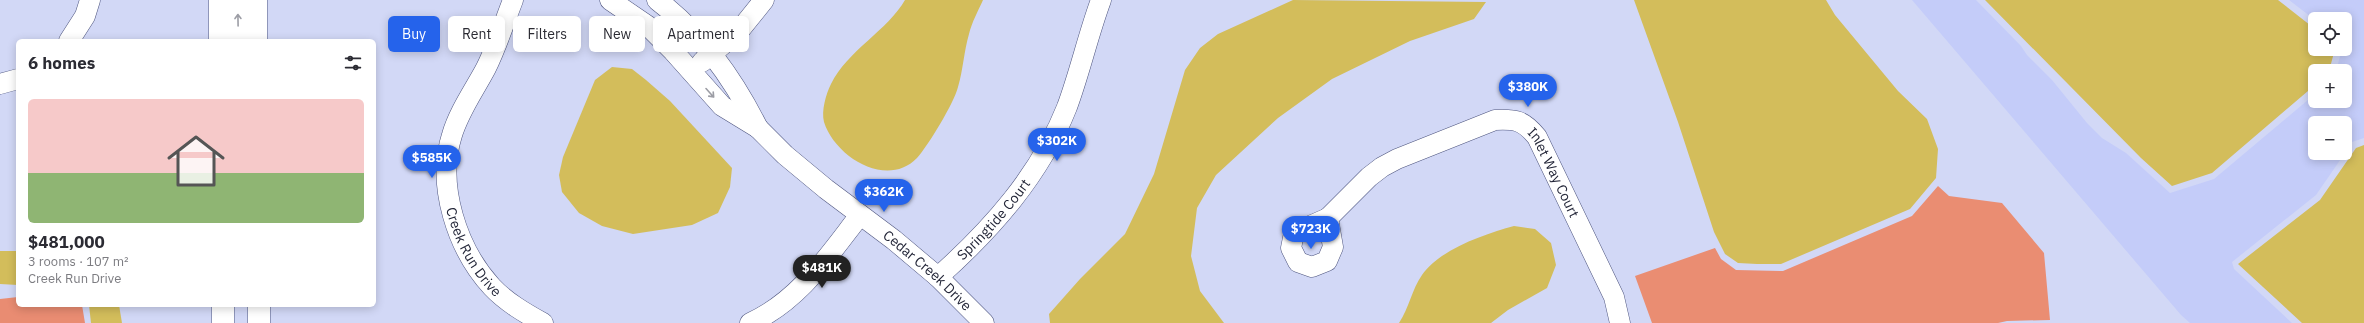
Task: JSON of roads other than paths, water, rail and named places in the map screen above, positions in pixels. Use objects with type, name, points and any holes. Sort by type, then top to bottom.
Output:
[{"type":"main road","points":[[220,0],[220,39]]},
{"type":"main road","points":[[238,0],[238,39]]},
{"type":"main road","points":[[256,0],[256,39]]},
{"type":"main road","points":[[223,307],[223,323]]},
{"type":"main road","points":[[259,307],[259,323]]},
{"type":"street","points":[[70,39],[85,16],[90,0]]},
{"type":"street","name":"Creek Run Drive","points":[[513,0],[494,52],[452,133],[447,151],[447,174],[456,226],[471,259],[481,274],[504,298],[543,323]]},
{"type":"street","name":"Cedar Creek Drive","points":[[610,0],[648,26],[722,106],[758,128],[785,155],[938,277],[984,323]]},
{"type":"street","name":"Cedar Creek Drive","points":[[657,0],[686,26],[711,55],[744,100],[758,128]]},
{"type":"street","points":[[690,71],[739,31],[764,0]]},
{"type":"street","name":"Springtide Court","points":[[938,277],[1008,207],[1035,168],[1066,107],[1101,0]]},
{"type":"street","points":[[0,84],[16,80]]},
{"type":"street","name":"Inlet Way Court","points":[[1328,218],[1369,177],[1397,159],[1495,120],[1511,119],[1526,124],[1537,136],[1614,297],[1620,323]]},
{"type":"street","points":[[750,323],[766,316],[794,295],[860,215]]}]
